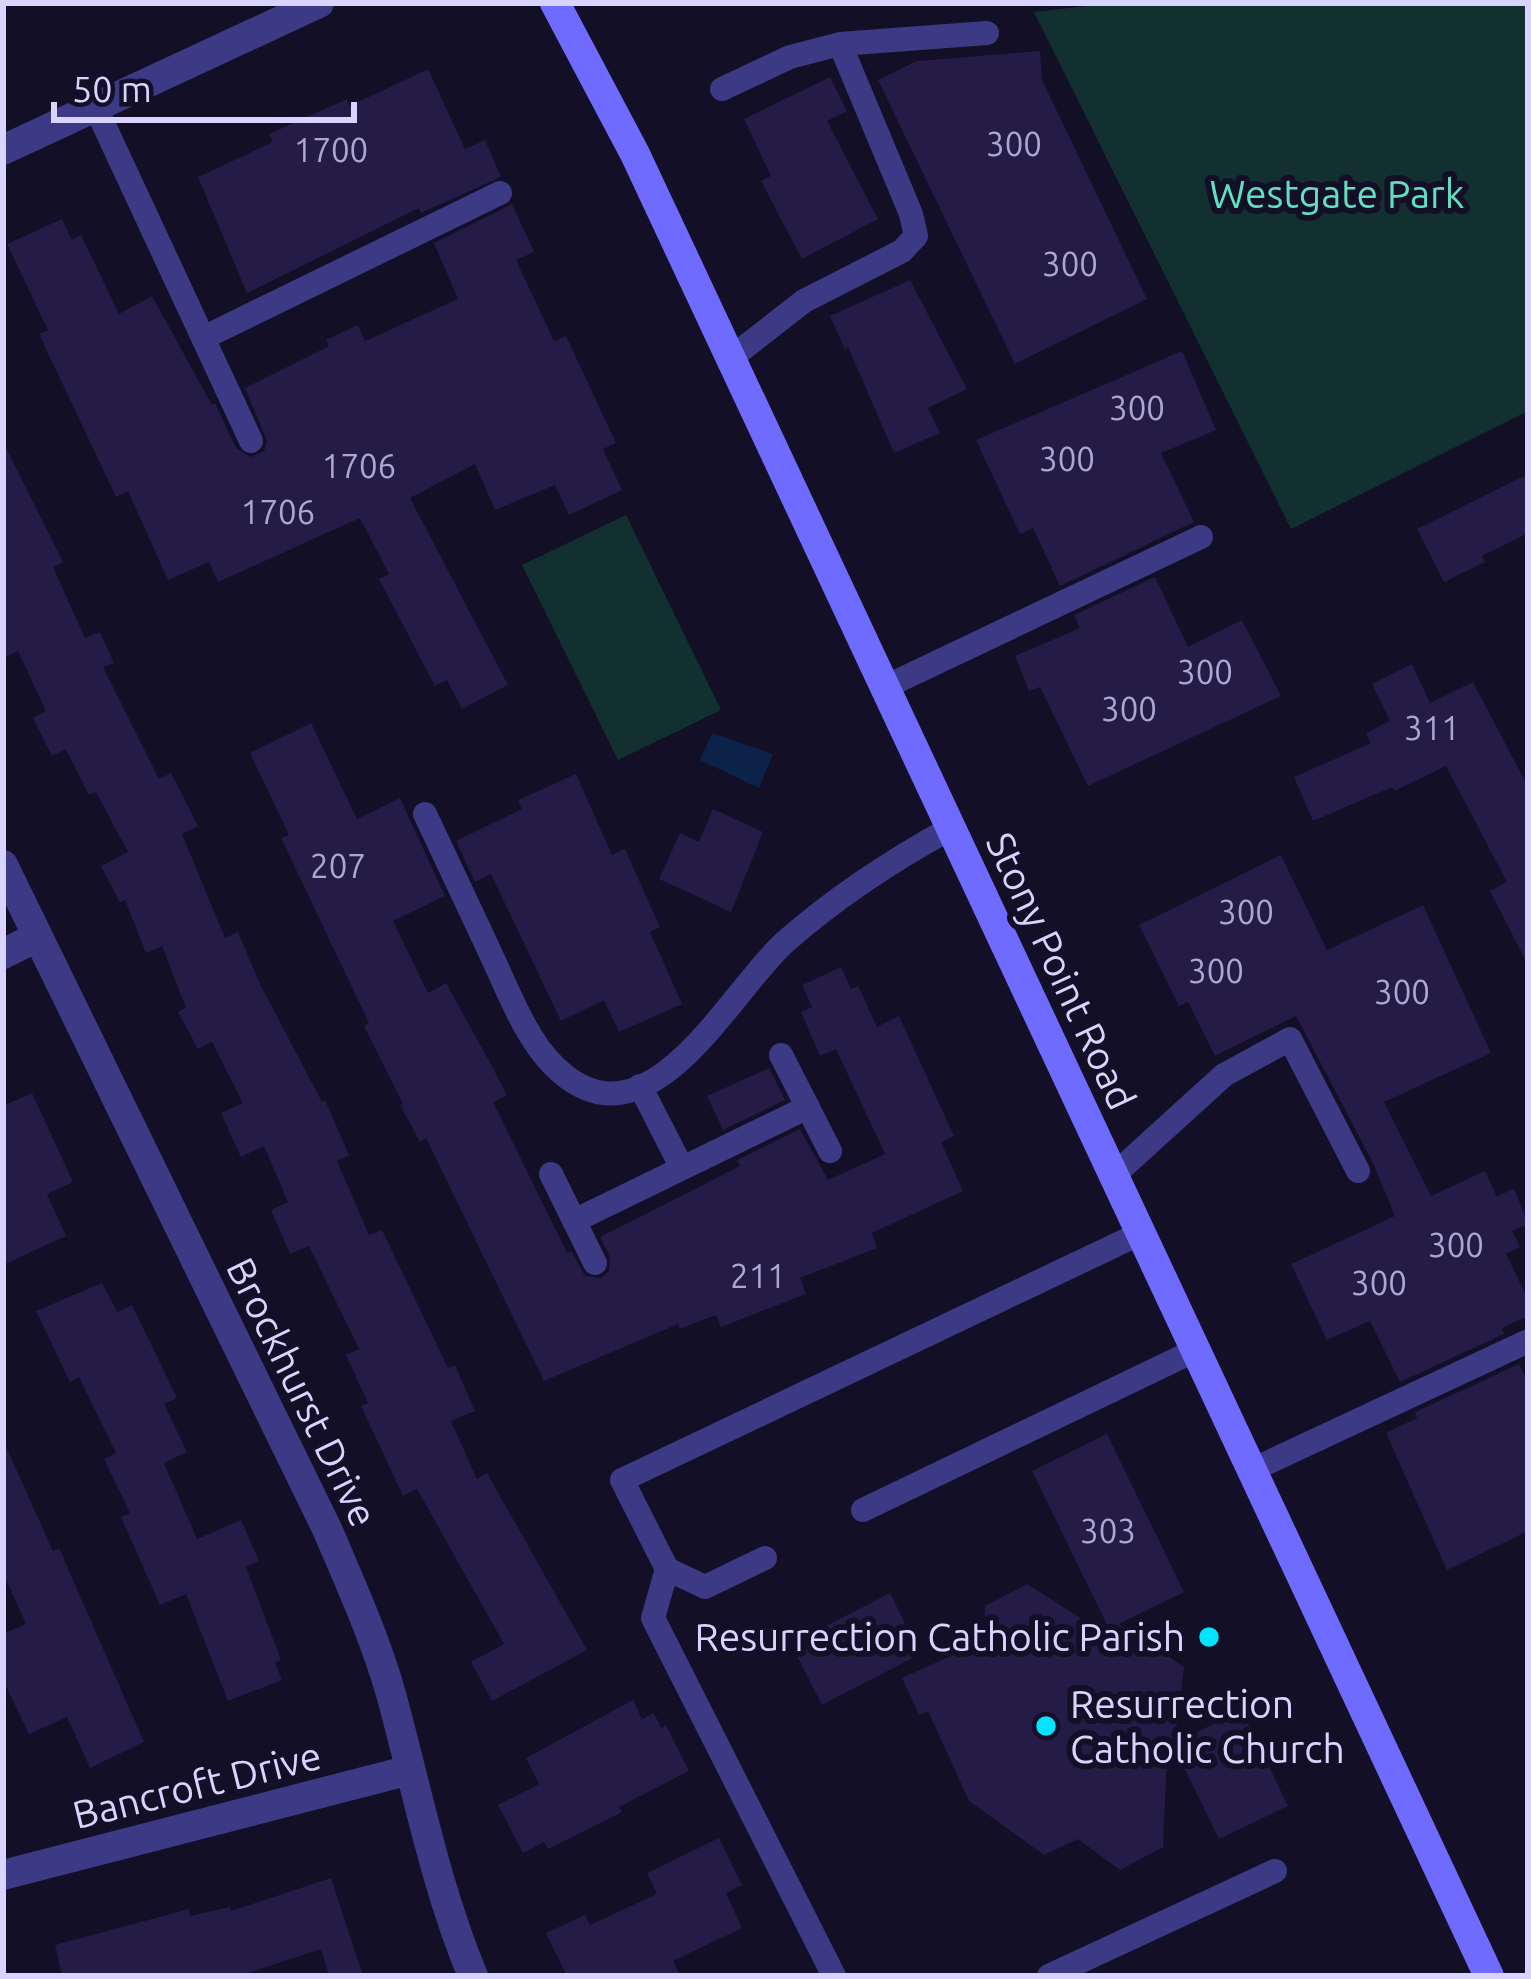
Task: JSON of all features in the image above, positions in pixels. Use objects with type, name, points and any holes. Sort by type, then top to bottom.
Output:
[{"type":"main road","name":"Stony Point Road","points":[[555,3],[635,154],[1489,1976]]},
{"type":"street","points":[[3,150],[319,3]]},
{"type":"street","name":"Brockhurst Drive","points":[[3,865],[328,1532],[362,1611],[389,1690],[442,1891],[473,1976]]},
{"type":"street","points":[[3,953],[38,937]]},
{"type":"street","name":"Bancroft Drive","points":[[3,1875],[410,1770]]},
{"type":"lane","points":[[722,89],[790,57],[840,44],[986,33]]},
{"type":"lane","points":[[731,358],[804,301],[902,251],[916,236],[840,44]]},
{"type":"lane","points":[[97,108],[251,440]]},
{"type":"lane","points":[[203,338],[500,193]]},
{"type":"lane","points":[[885,687],[1201,537]]},
{"type":"lane","points":[[425,814],[522,1020],[553,1065],[583,1088],[622,1093],[660,1079],[712,1031],[760,967],[865,877],[951,828]]},
{"type":"lane","points":[[1114,1175],[1224,1076],[1290,1040],[1358,1171]]},
{"type":"lane","points":[[781,1055],[830,1151]]},
{"type":"lane","points":[[640,1086],[682,1168]]},
{"type":"lane","points":[[574,1221],[808,1107]]},
{"type":"lane","points":[[551,1174],[595,1263]]},
{"type":"lane","points":[[765,1558],[705,1587],[667,1570],[622,1480],[1141,1233]]},
{"type":"lane","points":[[1252,1470],[1528,1341]]},
{"type":"lane","points":[[863,1510],[1196,1350]]},
{"type":"lane","points":[[667,1570],[652,1618],[833,1976]]},
{"type":"lane","points":[[1065,1973],[1275,1871]]},
{"type":"green space","name":"Westgate Park","points":[[1112,3],[1528,3],[1528,411],[1291,529],[1034,12]]},
{"type":"green space","points":[[626,515],[721,710],[618,760],[522,565]]},
{"type":"water","points":[[712,733],[773,754],[759,788],[700,760]]},
{"type":"building","points":[[1040,51],[1042,80],[1147,299],[1015,364],[878,80],[917,61]]},
{"type":"building","points":[[428,69],[465,149],[485,140],[501,177],[421,213],[419,208],[247,293],[198,177],[273,142],[269,134],[347,99],[350,106]]},
{"type":"building","points":[[830,77],[847,111],[827,121],[878,219],[802,259],[761,181],[771,176],[744,119]]},
{"type":"building","points":[[512,204],[534,252],[516,260],[554,341],[566,336],[616,443],[603,449],[622,490],[569,515],[555,485],[495,510],[475,464],[410,498],[508,685],[462,709],[447,680],[435,686],[379,579],[389,574],[360,518],[218,582],[209,562],[168,580],[128,491],[116,497],[39,334],[48,330],[7,244],[62,219],[72,240],[81,235],[119,314],[152,296],[236,448],[251,457],[264,451],[267,441],[245,388],[329,346],[326,340],[358,325],[365,341],[458,299],[434,243]]},
{"type":"building","points":[[910,280],[967,389],[928,408],[940,433],[894,453],[830,316]]},
{"type":"building","points":[[1182,351],[1216,430],[1161,453],[1194,522],[1060,586],[1033,528],[1020,534],[976,440]]},
{"type":"building","points":[[3,442],[63,562],[53,567],[85,638],[100,632],[114,663],[103,667],[159,779],[171,773],[198,826],[182,834],[225,938],[238,932],[259,982],[322,1102],[325,1100],[349,1155],[337,1161],[369,1235],[382,1230],[448,1368],[455,1365],[475,1411],[451,1421],[477,1479],[487,1473],[587,1650],[492,1701],[471,1662],[504,1644],[417,1489],[403,1496],[361,1406],[368,1403],[346,1355],[359,1349],[309,1246],[290,1254],[271,1210],[288,1202],[264,1146],[241,1157],[221,1113],[243,1103],[212,1042],[198,1049],[178,1012],[186,1008],[162,946],[146,953],[125,900],[120,903],[101,866],[128,852],[96,792],[89,795],[66,749],[52,756],[33,718],[46,711],[18,651],[3,658]]},
{"type":"building","points":[[1528,474],[1528,533],[1444,582],[1417,529]]},
{"type":"building","points":[[1155,577],[1188,647],[1242,620],[1281,696],[1088,786],[1040,687],[1029,691],[1015,656],[1080,628],[1074,615]]},
{"type":"building","points":[[1412,664],[1430,703],[1473,682],[1528,787],[1528,965],[1490,891],[1507,882],[1446,766],[1313,821],[1294,777],[1371,743],[1366,733],[1390,721],[1372,684]]},
{"type":"building","points":[[311,723],[357,819],[400,798],[445,896],[393,921],[428,993],[446,983],[488,1059],[507,1095],[493,1102],[567,1253],[571,1251],[585,1276],[601,1278],[609,1271],[610,1257],[600,1237],[740,1166],[737,1160],[800,1129],[828,1180],[885,1154],[836,1049],[820,1056],[801,1012],[812,1007],[802,985],[841,967],[851,989],[858,986],[877,1027],[899,1016],[954,1136],[941,1142],[963,1191],[872,1233],[877,1248],[800,1278],[806,1294],[721,1327],[716,1315],[680,1329],[678,1324],[544,1381],[426,1138],[420,1142],[400,1105],[364,1026],[369,1023],[281,838],[289,835],[250,753]]},
{"type":"building","points":[[576,774],[612,855],[625,849],[660,927],[650,932],[682,1004],[619,1032],[604,1000],[561,1021],[491,874],[475,882],[456,841],[522,809],[518,800]]},
{"type":"building","points":[[713,809],[763,832],[731,912],[659,879],[680,833],[699,842]]},
{"type":"building","points":[[1281,855],[1327,950],[1423,905],[1491,1053],[1384,1102],[1431,1196],[1485,1171],[1497,1197],[1514,1188],[1528,1224],[1512,1231],[1520,1247],[1506,1254],[1528,1299],[1528,1316],[1502,1328],[1504,1334],[1400,1382],[1370,1321],[1327,1340],[1291,1264],[1395,1216],[1373,1163],[1296,1016],[1215,1056],[1188,1002],[1179,1006],[1139,925]]},
{"type":"building","points":[[769,1068],[785,1100],[723,1130],[707,1096]]},
{"type":"building","points":[[32,1093],[73,1182],[47,1194],[66,1236],[3,1265],[3,1106]]},
{"type":"building","points":[[102,1283],[117,1312],[132,1305],[177,1398],[164,1404],[187,1452],[164,1463],[197,1539],[241,1520],[259,1561],[246,1567],[281,1660],[275,1662],[282,1680],[228,1701],[186,1594],[160,1605],[121,1517],[130,1513],[104,1459],[116,1453],[79,1377],[70,1382],[36,1311]]},
{"type":"building","points":[[1519,1364],[1528,1383],[1528,1531],[1447,1570],[1386,1433],[1417,1418],[1415,1412]]},
{"type":"building","name":"Resurrection Catholic Church","points":[[1107,1434],[1184,1592],[1119,1624],[1184,1667],[1175,1743],[1242,1710],[1288,1806],[1219,1839],[1168,1735],[1163,1847],[1120,1870],[1078,1839],[1044,1855],[969,1801],[928,1711],[919,1715],[902,1678],[984,1641],[985,1606],[1027,1584],[1114,1639],[1032,1471]]},
{"type":"building","points":[[3,1440],[53,1551],[59,1548],[144,1742],[90,1768],[67,1717],[29,1734],[3,1680],[3,1634],[26,1624],[3,1573]]},
{"type":"building","points":[[890,1593],[920,1654],[822,1705],[791,1644]]},
{"type":"building","points":[[633,1700],[642,1719],[654,1713],[661,1728],[666,1725],[689,1771],[548,1849],[544,1842],[523,1853],[498,1805],[539,1784],[526,1758]]},
{"type":"building","points":[[719,1838],[742,1885],[726,1893],[742,1928],[673,1961],[680,1976],[567,1976],[546,1933],[585,1915],[590,1925],[657,1894],[647,1873]]},
{"type":"building","points":[[331,1878],[363,1976],[329,1976],[321,1949],[239,1976],[62,1976],[55,1945],[189,1909],[190,1916],[230,1907],[231,1911]]},
{"type":"place","name":"Resurrection Catholic Parish","points":[[1209,1637]]},
{"type":"place","name":"Resurrection Catholic Church","points":[[1046,1726]]}]
